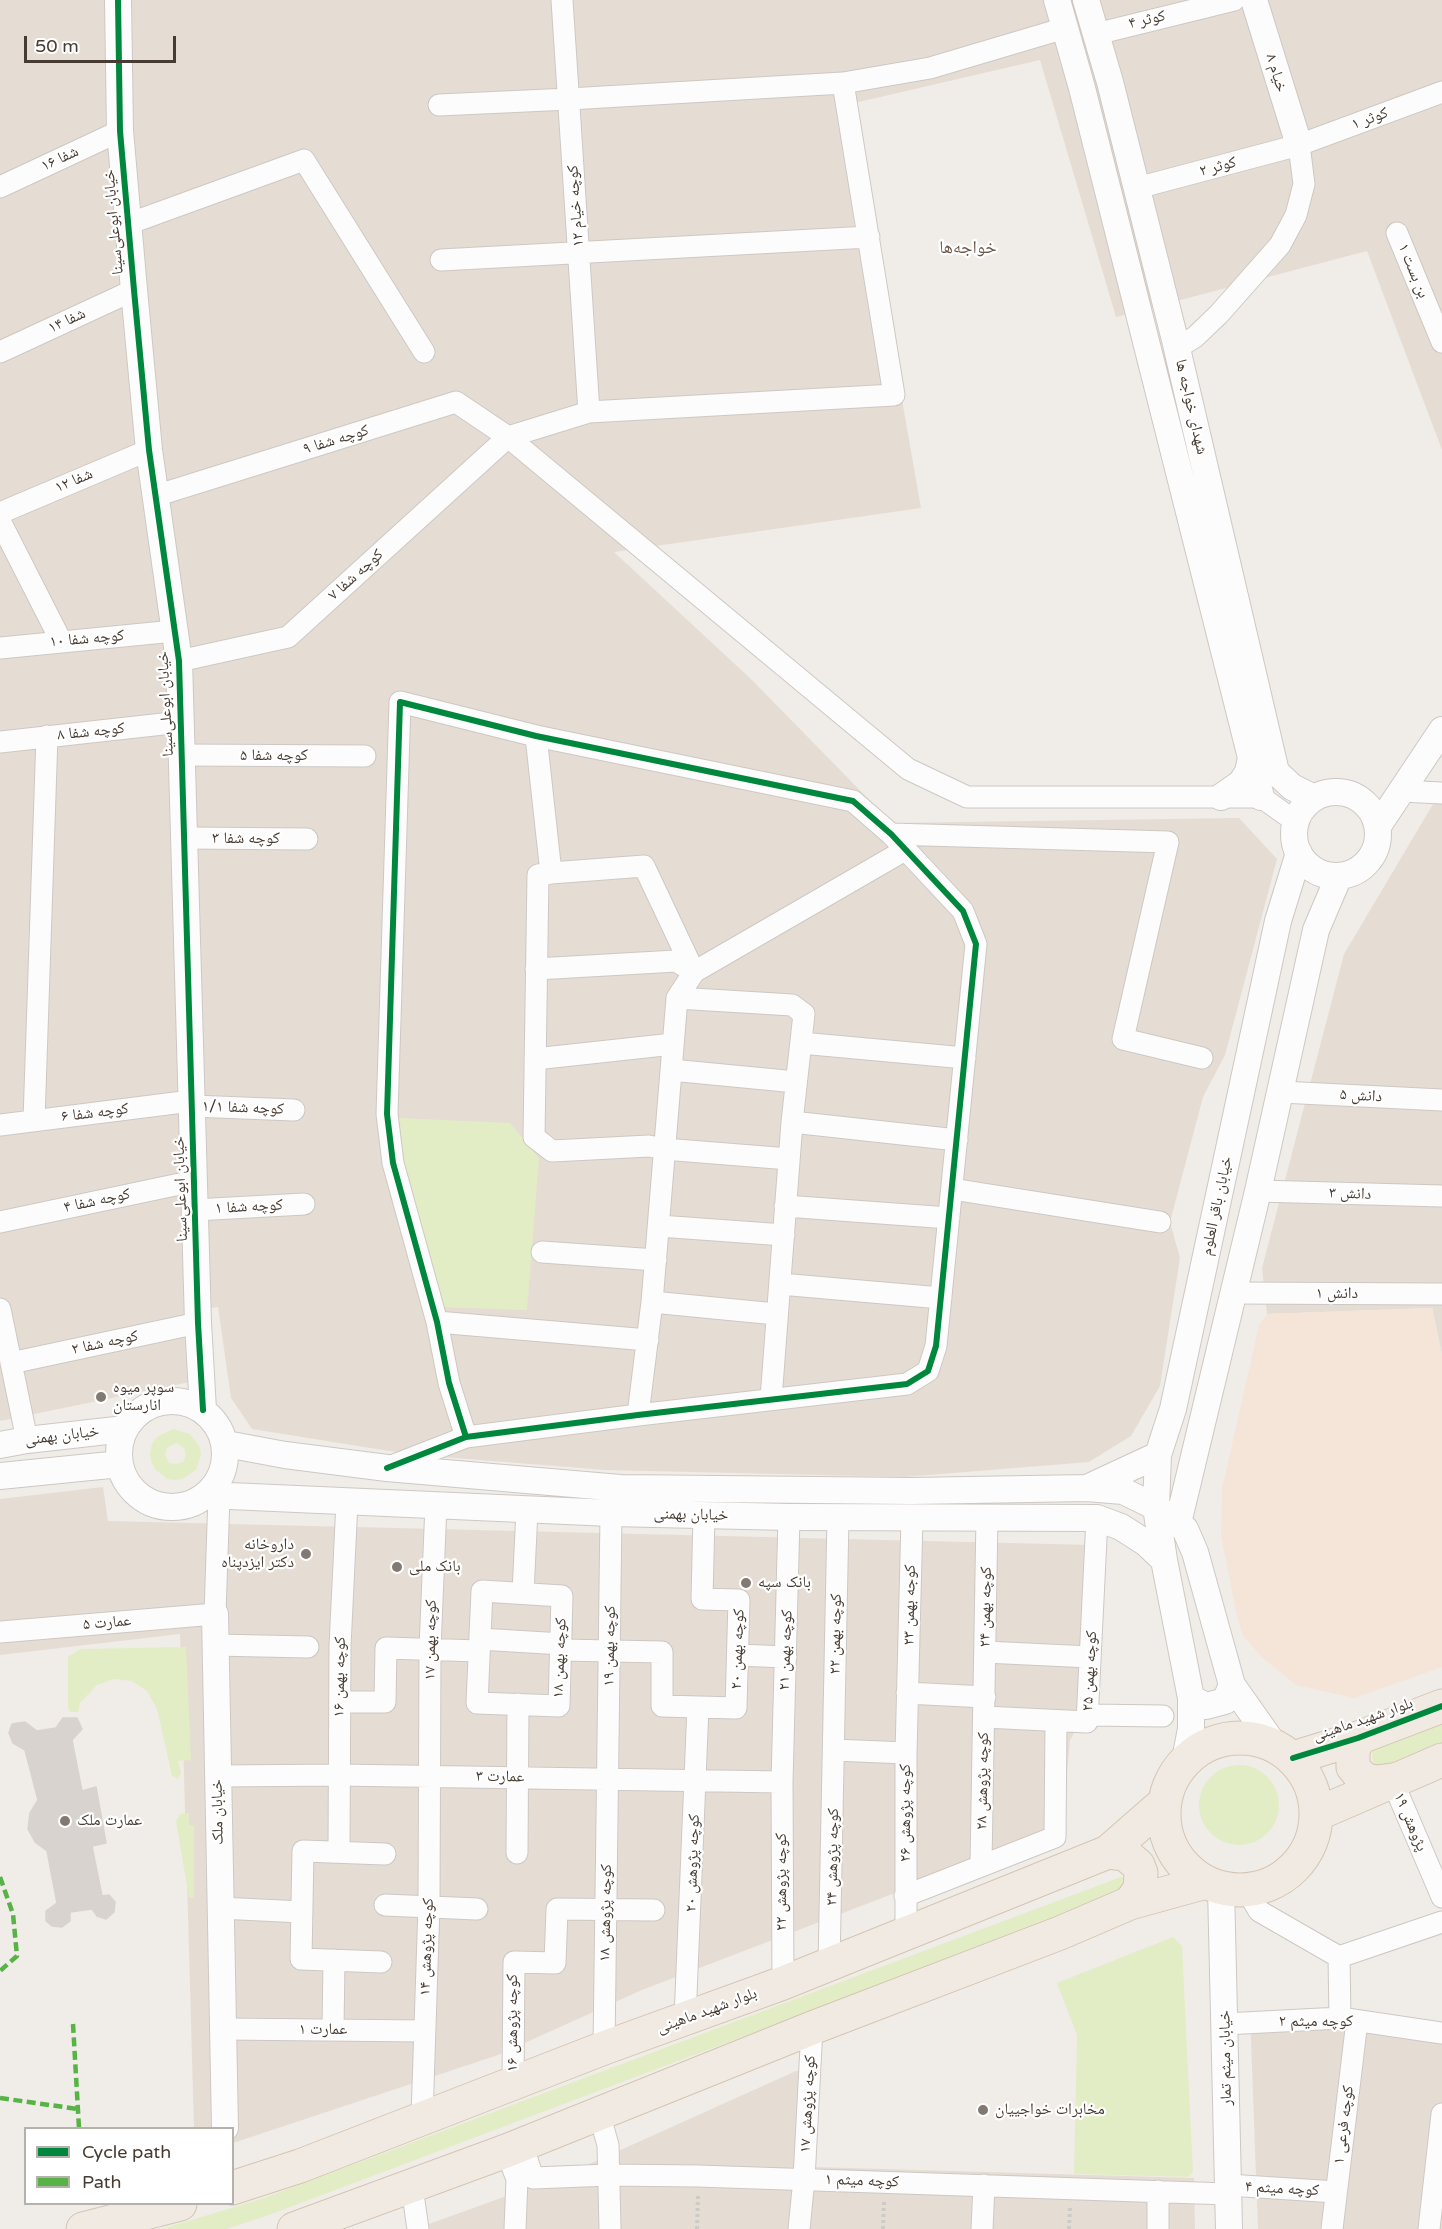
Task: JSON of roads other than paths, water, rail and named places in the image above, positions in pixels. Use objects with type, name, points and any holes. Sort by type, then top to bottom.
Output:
[{"type":"main road","name":"بلوار شهید ماهینی","points":[[1284,1752],[1358,1738],[1442,1706]]},
{"type":"main road","points":[[294,2229],[412,2187],[519,2163],[599,2113],[1060,1933],[1130,1903],[1225,1886],[1273,1883],[1294,1868],[1306,1852],[1314,1834],[1317,1814],[1314,1793],[1306,1774],[1284,1752],[1252,1738],[1228,1738],[1205,1746],[1185,1760],[1172,1780],[1164,1803],[1165,1827],[1173,1850],[1187,1868],[1225,1886]]},
{"type":"main road","points":[[1358,1738],[1353,1751],[1353,1767],[1363,1779],[1376,1782],[1392,1780]]},
{"type":"main road","points":[[1317,1814],[1442,1760]]},
{"type":"main road","name":"بلوار شهید ماهینی","points":[[234,2187],[300,2166],[604,2048],[783,1983],[1108,1852],[1164,1803]]},
{"type":"main road","points":[[1108,1852],[1125,1854],[1138,1865],[1141,1873],[1140,1889],[1130,1903]]},
{"type":"main road","points":[[83,2229],[176,2205]]},
{"type":"street","name":"خیابان ابوعلی‌سینا","points":[[118,0],[120,131],[128,224],[149,450],[178,661],[198,1323],[203,1410]]},
{"type":"street","name":"کوچه خیام ۱۲","points":[[561,0],[580,252],[589,412]]},
{"type":"street","name":"شهدای خواجه ها","points":[[1057,0],[1085,100],[1261,797]]},
{"type":"street","name":"شهدای خواجه ها","points":[[1086,0],[1177,348],[1276,772],[1292,787],[1314,798]]},
{"type":"street","name":"کوثر ۴","points":[[1096,34],[1234,0]]},
{"type":"street","name":"خیام ۸","points":[[1254,0],[1299,145]]},
{"type":"street","points":[[439,105],[843,83],[930,68],[1065,28]]},
{"type":"street","points":[[508,437],[589,412],[894,395],[843,83]]},
{"type":"street","name":"کوثر ۱","points":[[1299,145],[1442,92]]},
{"type":"street","name":"شفا ۱۶","points":[[0,187],[120,131]]},
{"type":"street","points":[[1177,348],[1195,338],[1219,314],[1280,245],[1296,215],[1304,184],[1299,145]]},
{"type":"street","name":"کوثر ۲","points":[[1137,188],[1299,145]]},
{"type":"street","points":[[128,224],[304,160],[424,352]]},
{"type":"street","name":"بن بست ۱","points":[[1398,233],[1442,342]]},
{"type":"street","points":[[441,260],[869,237]]},
{"type":"street","name":"شفا ۱۴","points":[[0,352],[134,290]]},
{"type":"street","name":"کوچه شفا ۹","points":[[155,496],[456,402],[508,437]]},
{"type":"street","points":[[508,437],[908,770],[967,797],[1261,797],[1296,822]]},
{"type":"street","name":"کوچه شفا ۷","points":[[178,661],[288,637],[508,437]]},
{"type":"street","name":"شفا ۱۲","points":[[0,513],[149,450]]},
{"type":"street","points":[[0,521],[7,552],[62,641]]},
{"type":"street","name":"کوچه شفا ۱۰","points":[[0,648],[174,631]]},
{"type":"street","points":[[387,1468],[466,1437],[907,1384],[928,1371],[936,1346],[976,944],[963,911],[891,834],[853,801],[536,736],[400,702],[387,1114],[393,1163],[437,1322],[449,1383],[466,1437]]},
{"type":"street","name":"کوچه شفا ۸","points":[[0,742],[181,722]]},
{"type":"street","points":[[1378,826],[1442,730]]},
{"type":"street","points":[[34,1120],[47,736]]},
{"type":"street","points":[[536,736],[551,873]]},
{"type":"street","name":"کوچه شفا ۵","points":[[182,755],[365,756]]},
{"type":"street","points":[[1221,797],[1241,783],[1248,772],[1251,758]]},
{"type":"street","points":[[1401,791],[1442,794]]},
{"type":"street","points":[[1340,792],[1353,795],[1373,813],[1378,826],[1378,840],[1373,854],[1365,865],[1353,873],[1339,876],[1325,875],[1312,868],[1299,853],[1294,832],[1296,822],[1304,808],[1314,798],[1326,793],[1340,792]]},
{"type":"street","points":[[891,834],[1168,842],[1123,1039],[1202,1058]]},
{"type":"street","name":"کوچه شفا ۳","points":[[185,838],[307,839]]},
{"type":"street","points":[[638,1415],[656,1260],[677,998],[694,972],[905,850]]},
{"type":"street","name":"خیابان باقر العلوم","points":[[1185,1760],[1191,1729],[1191,1698],[1156,1507],[1158,1455],[1173,1409],[1278,921],[1299,853]]},
{"type":"street","points":[[694,972],[644,866],[538,875],[534,1137],[552,1151],[649,1146],[789,1159]]},
{"type":"street","points":[[1284,1752],[1232,1685],[1196,1552],[1185,1529],[1178,1523],[1258,1191],[1316,930],[1339,876]]},
{"type":"street","points":[[536,969],[676,961],[694,972]]},
{"type":"street","points":[[677,998],[792,1005],[804,1014],[792,1122],[771,1399]]},
{"type":"street","points":[[801,1043],[965,1058]]},
{"type":"street","points":[[535,1059],[673,1044]]},
{"type":"street","points":[[671,1070],[796,1082]]},
{"type":"street","name":"دانش ۵","points":[[1281,1092],[1442,1100]]},
{"type":"street","name":"کوچه شفا ۶","points":[[0,1125],[191,1104]]},
{"type":"street","name":"کوچه شفا ۱/۱","points":[[191,1104],[294,1110]]},
{"type":"street","points":[[792,1122],[957,1140]]},
{"type":"street","name":"کوچه شفا ۴","points":[[0,1222],[194,1181]]},
{"type":"street","points":[[952,1189],[1160,1222]]},
{"type":"street","name":"دانش ۳","points":[[1258,1191],[1442,1196]]},
{"type":"street","name":"کوچه شفا ۱","points":[[195,1210],[304,1204]]},
{"type":"street","points":[[785,1206],[949,1218]]},
{"type":"street","points":[[659,1226],[784,1235]]},
{"type":"street","points":[[542,1251],[656,1260]]},
{"type":"street","points":[[780,1284],[941,1298]]},
{"type":"street","name":"دانش ۱","points":[[1233,1293],[1442,1294]]},
{"type":"street","points":[[652,1302],[776,1314]]},
{"type":"street","points":[[0,1309],[27,1440]]},
{"type":"street","points":[[437,1322],[648,1340]]},
{"type":"street","name":"کوچه شفا ۲","points":[[11,1363],[198,1323]]},
{"type":"street","points":[[174,1400],[189,1403],[203,1410],[215,1421],[226,1444],[224,1467],[213,1495],[178,1507],[162,1506],[134,1491],[125,1478],[120,1464],[120,1440],[133,1417],[145,1407],[174,1400]]},
{"type":"street","name":"خیابان بهمنی","points":[[0,1445],[125,1429]]},
{"type":"street","name":"خیابان بهمنی","points":[[226,1444],[285,1455],[387,1468],[620,1488],[911,1491],[1088,1488],[1124,1491],[1156,1507],[1178,1523]]},
{"type":"street","points":[[1088,1488],[1158,1455]]},
{"type":"street","name":"خیابان بهمنی","points":[[0,1476],[120,1464]]},
{"type":"street","name":"خیابان بهمنی","points":[[213,1495],[611,1513],[789,1517],[1097,1518],[1121,1527],[1146,1543],[1164,1560]]},
{"type":"street","name":"خیابان ملک","points":[[213,1495],[217,1549],[215,1645],[225,2127]]},
{"type":"street","name":"کوچه بهمن ۱۶","points":[[339,1852],[340,1646],[347,1502]]},
{"type":"street","name":"کوچه بهمن ۱۷","points":[[431,1776],[430,1648],[436,1504]]},
{"type":"street","points":[[523,1593],[527,1510]]},
{"type":"street","name":"کوچه بهمن ۱۹","points":[[608,1779],[611,1513]]},
{"type":"street","name":"کوچه بهمن ۲۰","points":[[698,1707],[736,1708],[738,1655],[739,1600],[702,1599],[704,1515]]},
{"type":"street","name":"کوچه بهمن ۲۱","points":[[782,1782],[789,1517]]},
{"type":"street","name":"کوچه بهمن ۲۲","points":[[834,1750],[838,1517]]},
{"type":"street","name":"کوچه بهمن ۲۴","points":[[985,1707],[987,1517]]},
{"type":"street","name":"کوجه بهمن ۲۳","points":[[908,1693],[912,1518]]},
{"type":"street","name":"کوچه بهمن ۲۵","points":[[908,1693],[1056,1721],[1087,1722],[1097,1518]]},
{"type":"street","name":"کوچه بهمن ۱۸","points":[[482,1591],[523,1593],[562,1596],[559,1706],[477,1703],[482,1591]]},
{"type":"street","name":"عمارت ۵","points":[[0,1632],[215,1614]]},
{"type":"street","points":[[215,1645],[308,1647]]},
{"type":"street","points":[[340,1702],[385,1702],[386,1648],[480,1645],[663,1652],[662,1706],[698,1707]]},
{"type":"street","points":[[985,1652],[1090,1657]]},
{"type":"street","points":[[738,1655],[786,1657]]},
{"type":"street","points":[[1191,1698],[1206,1706],[1224,1701],[1232,1685]]},
{"type":"street","name":"کوچه پژوهش ۲۶","points":[[906,1933],[908,1693]]},
{"type":"street","points":[[517,1853],[518,1704]]},
{"type":"street","name":"کوچه پژوهش ۲۰","points":[[685,2019],[698,1707]]},
{"type":"street","name":"کوچه پژوهش ۲۸","points":[[981,1864],[985,1707]]},
{"type":"street","points":[[1088,1715],[1163,1716]]},
{"type":"street","points":[[905,1896],[981,1864],[1055,1837],[1056,1721]]},
{"type":"street","points":[[834,1750],[906,1753]]},
{"type":"street","name":"کوچه پژوهش ۲۴","points":[[830,1964],[834,1750]]},
{"type":"street","name":"عمارت ۳","points":[[218,1776],[339,1775],[782,1782]]},
{"type":"street","name":"کوچه پژوهش ۱۴","points":[[422,2118],[431,1776]]},
{"type":"street","name":"کوچه پژوهش ۱۸","points":[[604,2048],[608,1779]]},
{"type":"street","name":"پژوهش ۱۹","points":[[1392,1780],[1442,1897]]},
{"type":"street","name":"کوچه پژوهش ۲۲","points":[[782,1782],[783,1983]]},
{"type":"street","points":[[381,1962],[301,1959],[303,1851],[385,1854]]},
{"type":"street","points":[[1225,1886],[1259,1911],[1339,1957],[1442,1922]]},
{"type":"street","name":"خیابان میثم تمار","points":[[1225,1886],[1229,2229]]},
{"type":"street","points":[[385,1905],[477,1909]]},
{"type":"street","points":[[220,1908],[302,1912]]},
{"type":"street","name":"کوچه پژوهش ۱۶","points":[[513,2083],[514,1962],[555,1963],[557,1909],[606,1909]]},
{"type":"street","points":[[606,1909],[654,1910]]},
{"type":"street","name":"کوچه فرعی ۱","points":[[1332,2229],[1349,2020],[1339,1957]]},
{"type":"street","points":[[333,2030],[334,1960]]},
{"type":"street","name":"کوچه میثم ۲","points":[[1225,2024],[1349,2020],[1442,2033]]},
{"type":"street","name":"کوچه پژوهش ۱۷","points":[[799,2229],[812,2028]]},
{"type":"street","name":"عمارت ۱","points":[[223,2029],[424,2031]]},
{"type":"street","points":[[599,2113],[608,2145],[610,2229]]},
{"type":"street","points":[[1429,2229],[1442,2114]]},
{"type":"street","points":[[515,2229],[519,2163]]},
{"type":"street","name":"کوچه میثم ۱","points":[[519,2163],[609,2175],[1158,2191],[1227,2190]]},
{"type":"street","points":[[981,2229],[984,2185]]},
{"type":"street","points":[[412,2187],[418,2229]]},
{"type":"street","name":"کوچه میثم ۴","points":[[1227,2190],[1336,2192]]},
{"type":"street","points":[[1158,2191],[1158,2229]]},
{"type":"place","name":"سوپر میوه انارستان","points":[[101,1397]]},
{"type":"place","name":"داروخانه دکتر ایزدپناه","points":[[306,1554]]},
{"type":"place","name":"بانک ملی","points":[[397,1567]]},
{"type":"place","name":"بانک سپه","points":[[746,1583]]},
{"type":"place","name":"عمارت ملک","points":[[65,1821]]},
{"type":"place","name":"مخابرات خواجییان","points":[[983,2110]]},
{"type":"district","name":"خواجه‌ها","points":[[968,248]]}]
